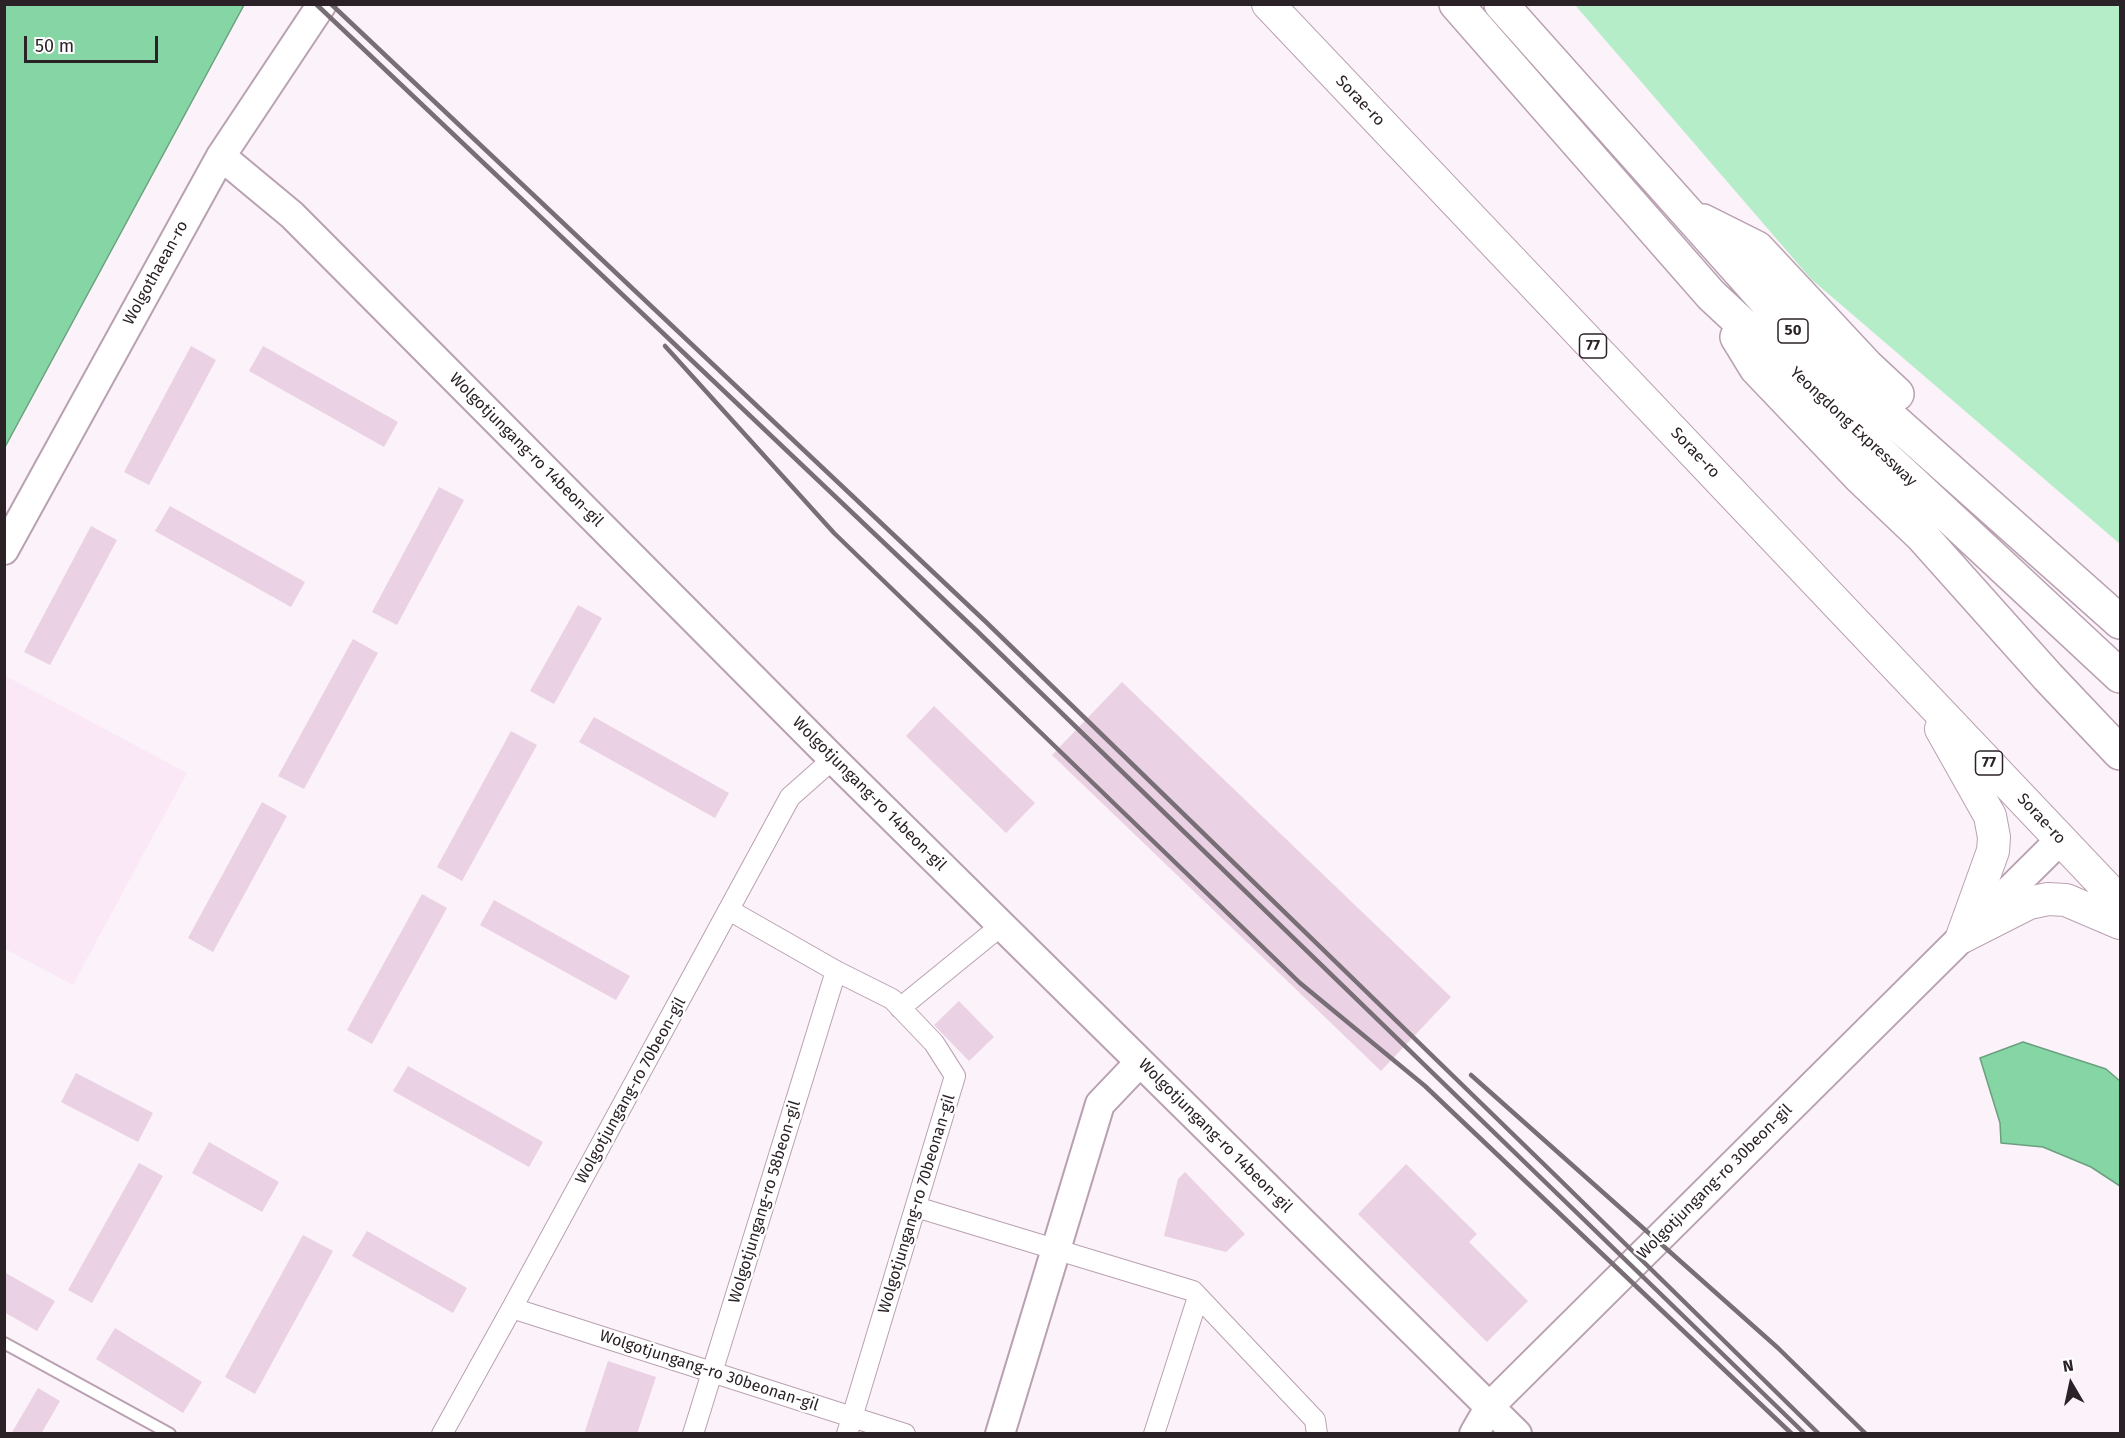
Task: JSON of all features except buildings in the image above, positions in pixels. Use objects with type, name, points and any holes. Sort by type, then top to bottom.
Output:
[{"type":"highway","name":"Yeongdong Expressway","points":[[1456,4],[1711,295],[2121,676]]},
{"type":"highway","name":"Yeongdong Expressway","points":[[1501,4],[1790,328],[2121,622]]},
{"type":"highway","points":[[1688,214],[1757,248],[1867,366],[2010,501],[2121,597]]},
{"type":"highway","points":[[1711,295],[1756,368],[1861,478],[1922,536],[2048,677],[2121,753]]},
{"type":"main road","name":"Sorae-ro","points":[[1268,4],[2121,902]]},
{"type":"main road","points":[[1918,687],[1990,816],[1994,837],[1993,850],[1962,937]]},
{"type":"main road","points":[[1962,937],[2030,903],[2048,899],[2066,900],[2121,923]]},
{"type":"street","name":"Wolgothaean-ro","points":[[4,550],[221,156],[322,4]]},
{"type":"street","name":"Wolgotjungang-ro 14beon-gil","points":[[221,156],[292,215],[833,759],[1517,1434]]},
{"type":"street","name":"Wolgotjungang-ro 70beon-gil","points":[[442,1434],[790,797],[833,759]]},
{"type":"street","name":"Wolgotjungang-ro 30beon-gil","points":[[1474,1434],[1490,1406],[2060,840]]},
{"type":"street","name":"Wolgotjungang-ro 70beonan-gil","points":[[729,910],[836,971],[892,999],[934,1043],[955,1076],[850,1425]]},
{"type":"street","points":[[900,1008],[1002,925]]},
{"type":"street","name":"Wolgotjungang-ro 58beon-gil","points":[[693,1434],[836,971]]},
{"type":"street","points":[[1000,1434],[1100,1104],[1140,1062]]},
{"type":"street","points":[[916,1207],[1193,1292],[1316,1420],[1317,1434]]},
{"type":"street","points":[[1154,1434],[1198,1297]]},
{"type":"street","name":"Wolgotjungang-ro 30beonan-gil","points":[[512,1308],[712,1372],[850,1425],[905,1434]]},
{"type":"lane","points":[[4,1343],[170,1434]]},
{"type":"shaded area","points":[[4,5],[244,5],[5,447]]},
{"type":"shaded area","points":[[1575,5],[2120,5],[2120,544],[1811,279]]},
{"type":"shaded area","points":[[4,675],[187,773],[73,985],[5,949]]},
{"type":"shaded area","points":[[2023,1042],[2106,1069],[2120,1081],[2120,1186],[2091,1167],[2043,1147],[2001,1143],[2000,1123],[1980,1058]]},
{"type":"railway","points":[[316,4],[978,632],[1805,1434]]},
{"type":"railway","points":[[331,4],[986,622],[1819,1434]]},
{"type":"railway","points":[[665,346],[834,533],[1300,983],[1425,1086],[1792,1434]]},
{"type":"railway","points":[[1471,1075],[1778,1348],[1866,1434]]}]
